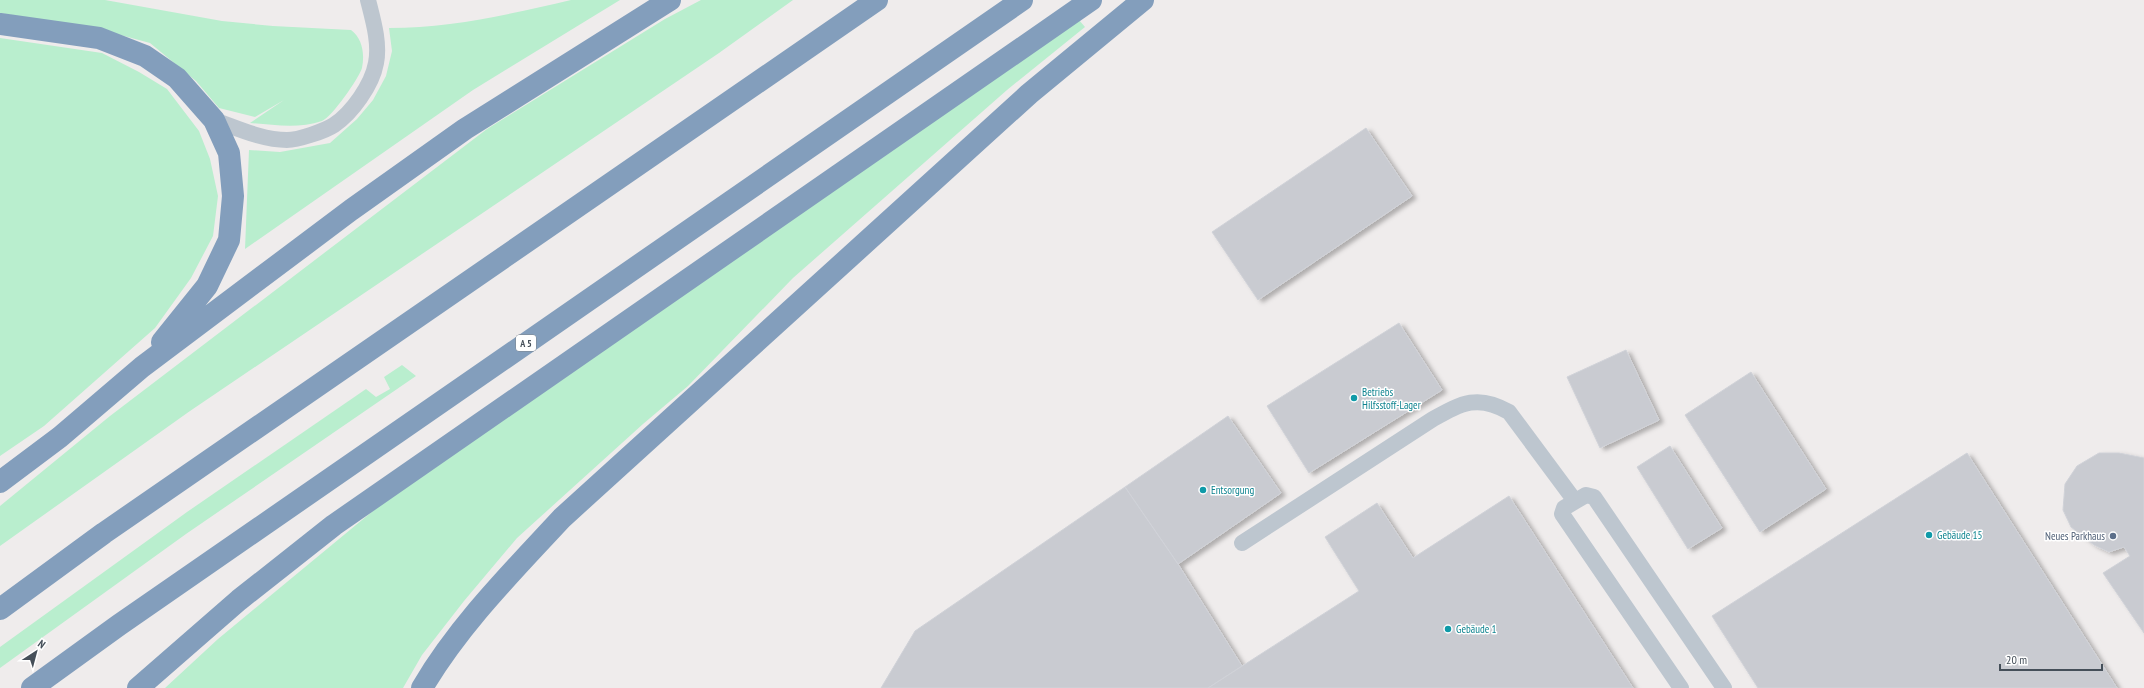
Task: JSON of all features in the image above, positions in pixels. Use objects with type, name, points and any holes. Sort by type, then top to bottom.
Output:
[{"type":"highway","points":[[0,482],[60,437],[142,367],[351,210],[466,129],[670,0]]},
{"type":"highway","points":[[0,609],[104,533],[877,0]]},
{"type":"highway","name":"A 5","points":[[32,688],[132,616],[1022,0]]},
{"type":"highway","points":[[138,688],[239,600],[334,525],[1091,0]]},
{"type":"highway","points":[[422,688],[440,657],[494,592],[562,518],[1029,94],[1143,0]]},
{"type":"highway","points":[[0,24],[100,38],[145,56],[176,78],[214,120],[229,153],[233,196],[229,240],[207,286],[142,367]]},
{"type":"lane","points":[[214,120],[261,136],[288,140],[333,126],[351,108],[364,91],[372,77],[376,63],[376,46],[368,0]]},
{"type":"lane","points":[[1242,544],[1432,419],[1460,404],[1479,401],[1495,404],[1509,412],[1575,501]]},
{"type":"lane","points":[[1681,688],[1562,514],[1564,508],[1586,495],[1594,498],[1724,688]]},
{"type":"green space","points":[[0,0],[105,0],[222,21],[273,26],[351,30],[358,37],[362,46],[362,68],[345,97],[322,121],[295,126],[250,123],[284,100],[255,117],[219,108],[196,81],[150,43],[113,33],[0,13]]},
{"type":"green space","points":[[571,0],[620,0],[473,90],[245,249],[249,150],[280,152],[330,143],[357,119],[373,100],[386,76],[392,51],[389,28],[435,26],[458,23]]},
{"type":"green space","points":[[701,0],[793,0],[719,53],[190,411],[0,546],[0,506],[110,416],[487,129],[665,19]]},
{"type":"green space","points":[[1079,20],[1085,27],[1007,90],[793,278],[688,386],[643,424],[517,538],[464,601],[422,655],[403,688],[165,688],[218,639],[385,501]]},
{"type":"green space","points":[[0,38],[102,53],[139,72],[167,89],[199,131],[210,159],[218,196],[213,236],[191,278],[155,328],[44,426],[0,456]]},
{"type":"green space","points":[[402,365],[416,376],[186,534],[0,668],[0,647],[187,512],[366,389],[376,397],[390,389],[384,377]]},
{"type":"building","points":[[1366,128],[1412,196],[1258,300],[1212,232]]},
{"type":"building","name":"Betriebs Hilfsstoff-Lager","points":[[1399,323],[1442,390],[1309,473],[1267,406]]},
{"type":"building","points":[[1626,350],[1659,420],[1600,448],[1567,377]]},
{"type":"building","points":[[1751,372],[1826,489],[1760,532],[1685,415]]},
{"type":"building","name":"Entsorgung","points":[[1228,416],[1281,493],[1178,564],[1125,487]]},
{"type":"building","points":[[1670,446],[1722,528],[1688,549],[1637,467]]},
{"type":"building","name":"Gebäude 15","points":[[1967,453],[2117,688],[1758,688],[1712,616]]},
{"type":"building","name":"Neues Parkhaus","points":[[2099,453],[2119,453],[2144,458],[2144,633],[2103,573],[2130,556],[2124,547],[2109,552],[2094,545],[2071,527],[2063,510],[2065,484],[2077,466]]},
{"type":"building","points":[[1125,487],[1178,564],[1242,666],[1208,688],[881,688],[915,631]]},
{"type":"building","name":"Gebäude 1","points":[[1509,496],[1633,688],[1208,688],[1359,591],[1325,537],[1377,503],[1413,558]]},
{"type":"place","name":"Betriebs Hilfsstoff-Lager","points":[[1354,398]]},
{"type":"place","name":"Entsorgung","points":[[1203,490]]},
{"type":"place","name":"Gebäude 15","points":[[1929,535]]},
{"type":"place","name":"Neues Parkhaus","points":[[2113,536]]},
{"type":"place","name":"Gebäude 1","points":[[1448,629]]}]
